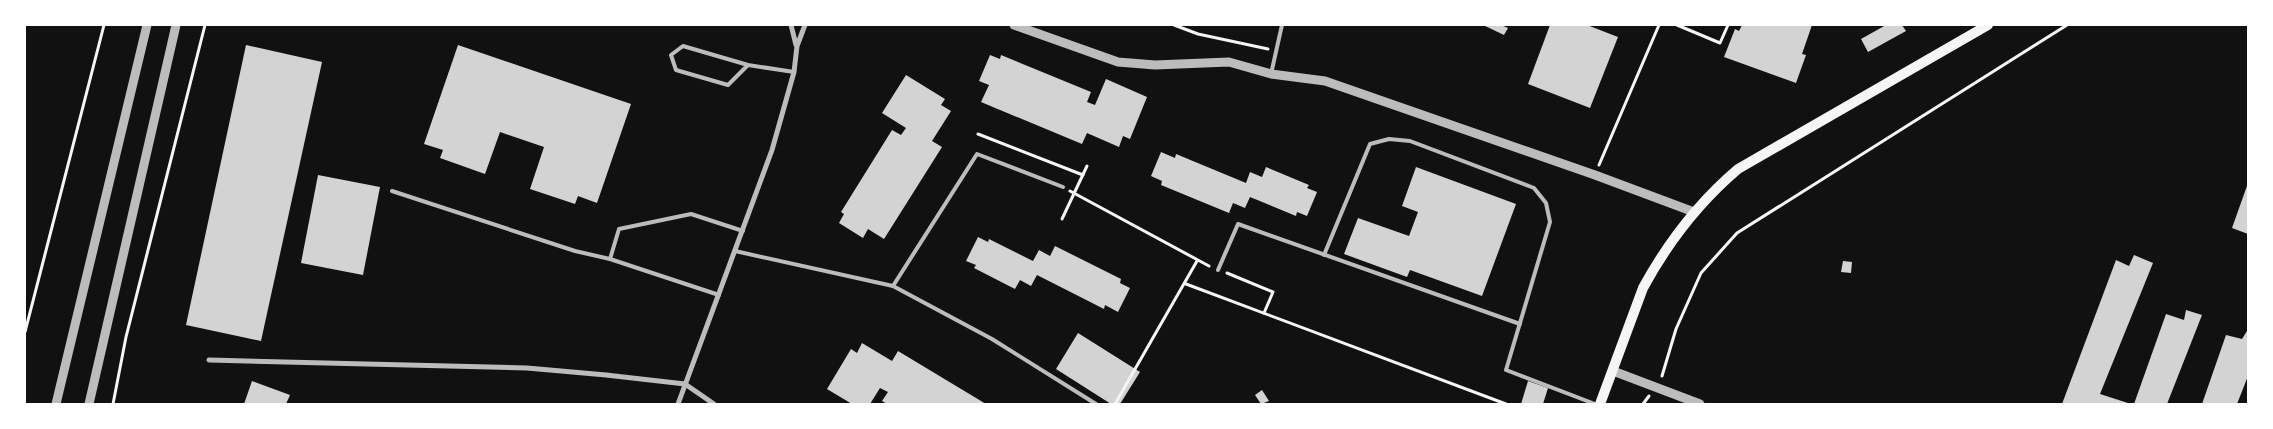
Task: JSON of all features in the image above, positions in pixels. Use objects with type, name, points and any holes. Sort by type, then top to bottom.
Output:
[{"type":"main road","points":[[1600,404],[1643,288],[1667,247],[1694,212],[1738,169],[1988,25]]},
{"type":"street","points":[[56,404],[147,25]]},
{"type":"street","points":[[89,404],[176,25]]},
{"type":"street","points":[[791,25],[797,46]]},
{"type":"street","points":[[678,404],[772,150],[794,72],[797,46],[805,25]]},
{"type":"street","points":[[1014,25],[1118,62],[1155,65],[1229,62],[1271,74],[1324,81],[1595,175],[1694,212]]},
{"type":"street","points":[[208,360],[527,368],[685,384],[714,404]]},
{"type":"street","points":[[1613,371],[1700,404]]},
{"type":"lane","points":[[1271,74],[1282,25]]},
{"type":"lane","points":[[748,65],[728,85],[676,70],[672,54],[683,46],[748,65],[794,72]]},
{"type":"lane","points":[[1324,255],[1370,144],[1389,139],[1410,141],[1534,188],[1546,203],[1550,222],[1506,370],[1595,404]]},
{"type":"lane","points":[[893,286],[977,154],[1062,187]]},
{"type":"lane","points":[[392,191],[575,251],[610,259],[719,295]]},
{"type":"lane","points":[[610,259],[619,229],[691,214],[743,232]]},
{"type":"lane","points":[[1218,270],[1238,224],[1520,324]]},
{"type":"lane","points":[[735,251],[893,286],[992,339],[1096,404]]},
{"type":"path","points":[[25,332],[104,25]]},
{"type":"path","points":[[113,404],[126,337],[205,25]]},
{"type":"path","points":[[1174,25],[1198,34],[1276,50]]},
{"type":"path","points":[[1595,175],[1659,25]]},
{"type":"path","points":[[1677,25],[1720,43],[1728,25]]},
{"type":"path","points":[[1643,404],[1662,377],[1676,329],[1701,273],[1737,233],[2067,25]]},
{"type":"path","points":[[978,134],[1083,175]]},
{"type":"path","points":[[1062,219],[1087,166]]},
{"type":"path","points":[[1062,187],[1197,261],[1273,292],[1264,313]]},
{"type":"path","points":[[1115,404],[1186,284],[1197,261]]},
{"type":"path","points":[[1186,284],[1506,404]]},
{"type":"building","points":[[1483,25],[1501,25],[1508,28],[1504,35]]},
{"type":"building","points":[[1550,25],[1587,25],[1618,37],[1590,108],[1528,84]]},
{"type":"building","points":[[1742,25],[1812,25],[1802,54],[1806,55],[1796,83],[1724,57],[1735,29],[1739,31]]},
{"type":"building","points":[[1886,25],[1902,25],[1906,31],[1868,52],[1861,39]]},
{"type":"building","points":[[246,45],[322,62],[261,341],[186,325]]},
{"type":"building","points":[[458,45],[631,104],[597,203],[578,196],[575,204],[530,189],[544,147],[500,132],[485,174],[440,158],[443,150],[424,144]]},
{"type":"building","points":[[990,55],[1000,59],[1001,55],[1091,92],[1087,102],[1095,105],[1106,79],[1147,97],[1130,139],[1123,136],[1119,147],[1087,133],[1082,144],[981,102],[989,85],[979,81]]},
{"type":"building","points":[[906,75],[945,99],[941,105],[951,111],[932,141],[942,147],[884,239],[868,229],[863,238],[839,223],[844,214],[841,212],[892,130],[901,135],[906,128],[882,113]]},
{"type":"building","points":[[1161,152],[1175,158],[1176,154],[1246,183],[1250,172],[1262,177],[1266,167],[1309,185],[1307,188],[1317,192],[1307,216],[1297,212],[1296,216],[1250,197],[1245,208],[1233,203],[1229,213],[1161,185],[1162,181],[1151,176]]},
{"type":"building","points":[[1416,167],[1516,204],[1482,296],[1410,270],[1407,277],[1344,254],[1358,218],[1409,236],[1418,212],[1402,206]]},
{"type":"building","points":[[318,175],[380,187],[363,275],[301,263]]},
{"type":"building","points":[[2248,183],[2248,234],[2232,228]]},
{"type":"building","points":[[978,237],[988,242],[989,239],[1033,261],[1039,250],[1050,256],[1055,246],[1121,279],[1120,283],[1130,288],[1118,312],[1105,305],[1104,309],[1037,275],[1031,286],[1020,280],[1015,289],[974,268],[976,265],[966,261]]},
{"type":"building","points":[[2134,255],[2153,263],[2100,394],[2131,404],[2062,404],[2116,260],[2129,266]]},
{"type":"building","points":[[1843,261],[1852,262],[1851,273],[1841,272]]},
{"type":"building","points":[[2186,310],[2202,315],[2167,404],[2134,404],[2166,314],[2184,320]]},
{"type":"building","points":[[2247,331],[2248,376],[2237,404],[2202,404],[2226,335],[2242,339]]},
{"type":"building","points":[[1078,333],[1140,372],[1120,404],[1111,404],[1056,369]]},
{"type":"building","points":[[862,343],[892,361],[898,351],[986,404],[887,404],[882,401],[888,392],[880,388],[870,404],[852,404],[827,389],[851,349],[857,353]]},
{"type":"building","points":[[252,381],[290,395],[286,404],[244,404]]},
{"type":"building","points":[[1528,381],[1548,388],[1543,404],[1521,404]]},
{"type":"building","points":[[1262,390],[1269,401],[1261,404],[1255,395]]}]
